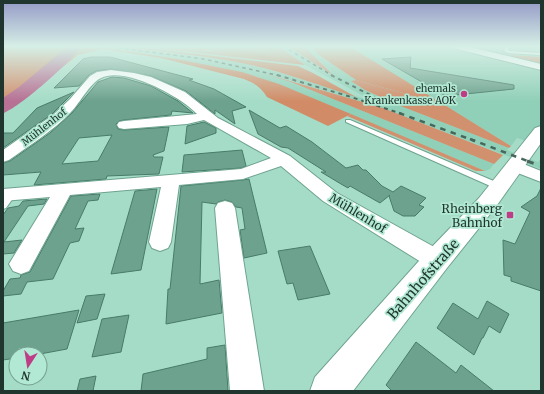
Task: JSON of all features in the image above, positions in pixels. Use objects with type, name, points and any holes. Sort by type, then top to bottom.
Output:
[{"type":"street","points":[[530,64],[541,67]]},
{"type":"street","name":"Mühlenhof","points":[[3,157],[42,131],[63,114],[98,69],[108,73],[120,73],[167,88],[190,100],[207,116],[263,145],[284,159],[328,195],[437,260]]},
{"type":"street","points":[[124,124],[187,120],[207,116]]},
{"type":"street","name":"Bahnhofstraße","points":[[329,391],[437,260],[465,230],[500,187],[541,132]]},
{"type":"street","points":[[6,198],[63,190],[243,174],[284,159]]},
{"type":"street","points":[[516,166],[541,177]]},
{"type":"street","points":[[160,242],[170,180]]},
{"type":"street","points":[[21,264],[63,190]]},
{"type":"street","points":[[224,208],[247,391]]},
{"type":"lane","points":[[348,121],[500,187]]},
{"type":"shaded area","points":[[3,64],[66,64],[3,114]]},
{"type":"shaded area","points":[[186,64],[204,64],[242,72],[279,84],[351,114],[328,126],[267,97],[257,86],[244,79]]},
{"type":"shaded area","points":[[202,64],[248,64],[285,74],[377,103],[304,64],[318,64],[332,73],[323,64],[333,64],[356,80],[351,81],[365,90],[398,105],[509,148],[507,150],[538,162],[541,158],[541,169],[383,108],[264,73],[291,82],[494,164],[490,169],[485,171],[298,92],[255,76]]},
{"type":"shaded area","points":[[248,64],[298,66],[356,97],[265,68]]},
{"type":"shaded area","points":[[316,64],[322,64],[333,75]]},
{"type":"shaded area","points":[[333,64],[379,64],[443,104],[356,80]]},
{"type":"shaded area","points":[[379,64],[541,64],[541,146],[517,138],[511,146]]},
{"type":"shaded area","points":[[263,73],[383,108],[503,155],[494,164],[291,82]]},
{"type":"shaded area","points":[[356,80],[443,104],[511,146],[509,148],[398,105],[365,90],[351,81]]},
{"type":"shaded area","points":[[351,114],[485,171],[476,171],[347,116]]},
{"type":"building","points":[[78,64],[138,64],[193,79],[189,80],[214,89],[246,107],[232,111],[235,124],[215,110],[215,114],[186,91],[151,76],[111,69],[96,71],[89,75],[79,86],[54,88]]},
{"type":"building","points":[[391,64],[410,64],[410,68],[514,85],[514,89],[446,96]]},
{"type":"building","points":[[112,77],[124,78],[151,86],[178,101],[193,113],[172,111],[171,115],[124,120],[119,121],[116,124],[118,129],[124,130],[169,127],[164,151],[153,155],[154,157],[163,157],[159,174],[107,176],[106,179],[34,185],[41,172],[3,175],[3,163],[10,161],[50,133],[72,113],[98,82]],"holes":[[[112,135],[98,161],[62,164],[79,138]]]},
{"type":"building","points":[[74,92],[52,114],[3,148],[3,133],[13,133],[37,108]]},
{"type":"building","points":[[249,110],[280,128],[286,126],[312,142],[346,168],[358,165],[363,170],[366,170],[382,186],[393,192],[401,186],[426,198],[419,205],[424,207],[415,216],[403,216],[394,211],[389,196],[390,195],[380,203],[350,186],[348,188],[321,172],[326,172],[288,148],[281,147],[258,134]]},
{"type":"building","points":[[204,122],[216,128],[216,133],[185,144],[187,126]]},
{"type":"building","points":[[242,150],[246,166],[241,168],[182,172],[184,155]]},
{"type":"building","points":[[249,179],[267,253],[244,258],[240,230],[245,229],[242,208],[236,207],[232,202],[225,200],[216,204],[202,202],[200,284],[219,280],[222,313],[166,324],[168,289],[170,289],[181,186]]},
{"type":"building","points":[[541,188],[541,291],[511,281],[511,277],[504,275],[503,240],[515,244],[530,212],[521,207],[537,196]]},
{"type":"building","points":[[157,189],[141,270],[111,274],[135,191]]},
{"type":"building","points":[[100,194],[98,200],[88,201],[75,229],[84,228],[79,241],[70,243],[53,279],[27,282],[21,294],[3,296],[3,291],[10,279],[20,278],[21,275],[30,272],[71,196]]},
{"type":"building","points":[[47,199],[44,204],[28,206],[4,242],[22,240],[14,253],[3,254],[3,215],[8,208],[19,206],[23,201]]},
{"type":"building","points":[[310,246],[330,294],[298,300],[293,283],[287,284],[278,251]]},
{"type":"building","points":[[105,294],[97,319],[77,323],[86,296]]},
{"type":"building","points":[[487,301],[509,314],[500,333],[489,326],[474,355],[437,328],[453,303],[478,319]]},
{"type":"building","points":[[79,310],[67,349],[48,353],[48,346],[8,346],[8,359],[3,360],[3,323]]},
{"type":"building","points":[[129,315],[121,352],[92,357],[102,319]]},
{"type":"building","points":[[416,342],[456,373],[461,365],[494,391],[392,391],[386,385]]},
{"type":"building","points":[[225,345],[228,391],[141,391],[143,374],[207,359],[207,348]]},
{"type":"building","points":[[96,376],[93,391],[77,391],[80,379]]},
{"type":"waterway","points":[[3,107],[25,91],[55,64]]},
{"type":"railway","points":[[228,64],[279,75]]},
{"type":"railway","points":[[314,64],[333,76]]},
{"type":"railway","points":[[279,75],[399,113]]},
{"type":"railway","points":[[331,75],[386,103]]},
{"type":"railway","points":[[399,113],[475,141]]},
{"type":"railway","points":[[470,139],[530,162]]},
{"type":"railway","points":[[527,161],[541,166]]},
{"type":"place","name":"ehemals Krankenkasse AOK","points":[[464,94]]},
{"type":"place","name":"Rheinberg Bahnhof","points":[[510,215]]}]
